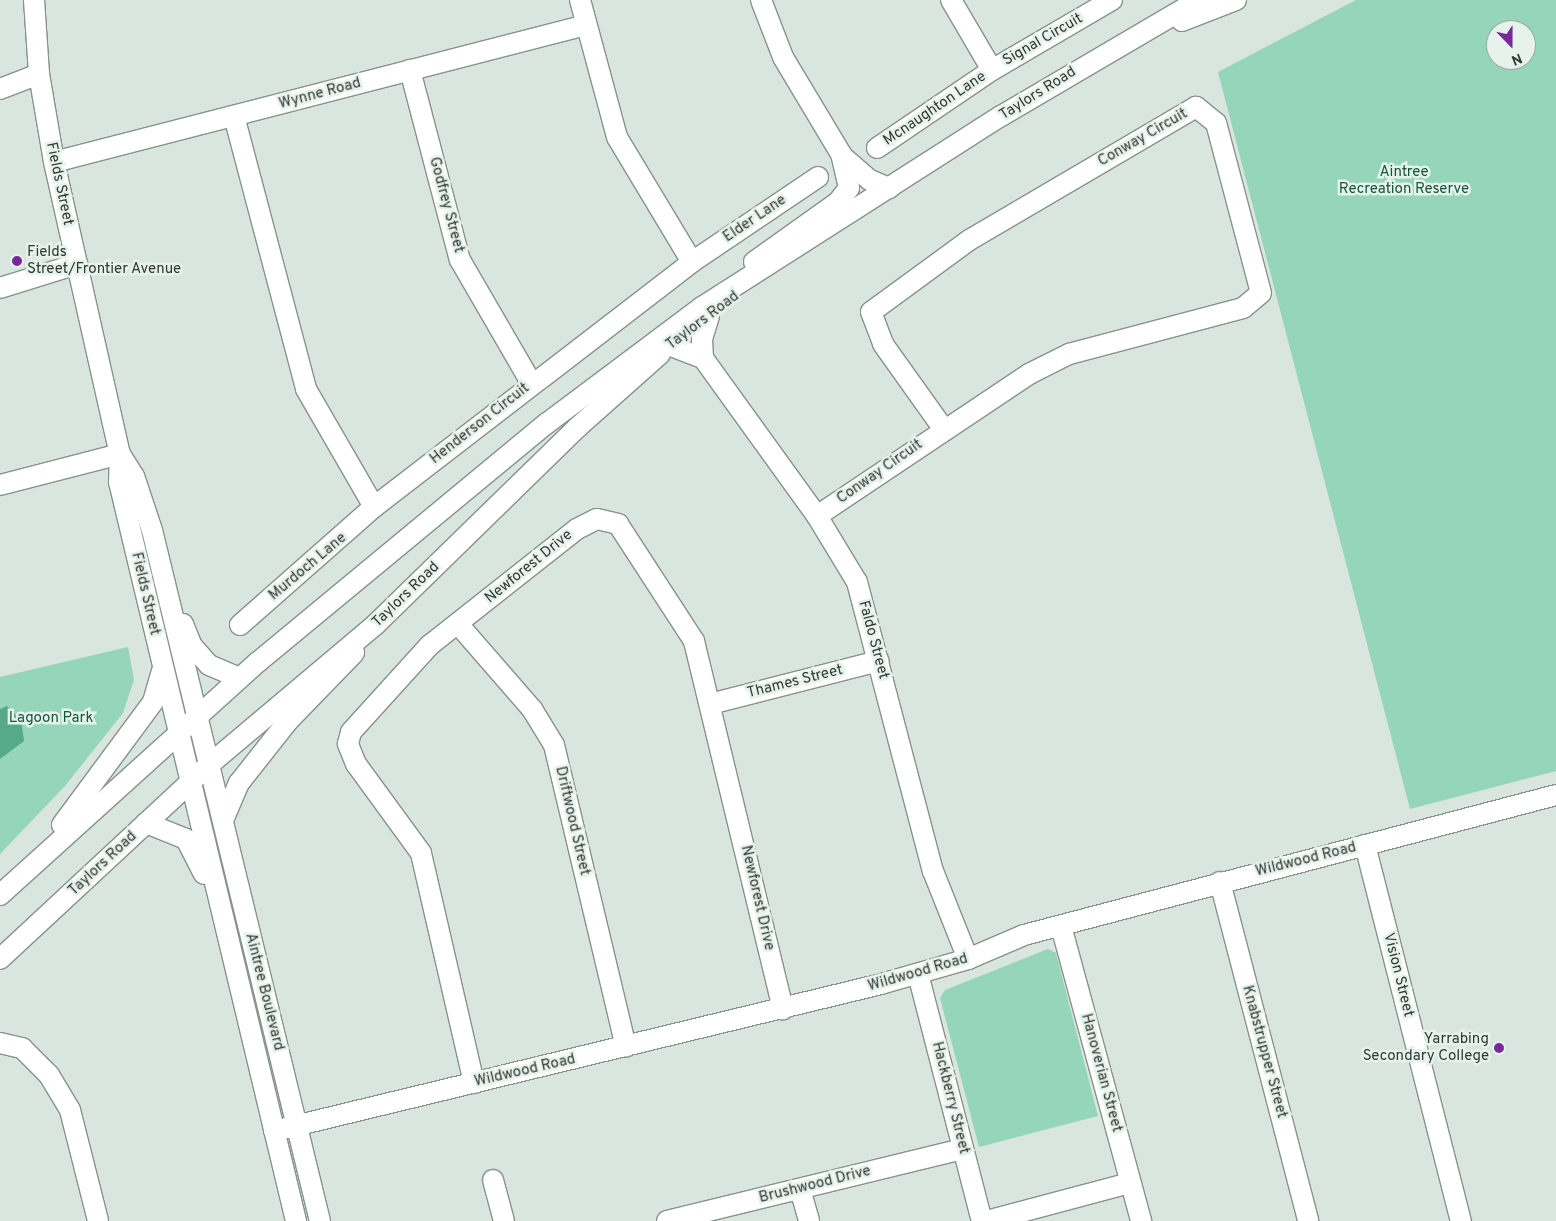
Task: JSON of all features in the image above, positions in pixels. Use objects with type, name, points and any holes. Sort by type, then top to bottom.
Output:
[{"type":"street","name":"Fields Street","points":[[34,0],[39,74],[54,162],[120,454],[119,482],[178,734]]},
{"type":"street","points":[[580,0],[618,137],[692,262]]},
{"type":"street","points":[[760,0],[783,57],[841,154],[860,173],[889,188]]},
{"type":"street","name":"Signal Circuit","points":[[951,0],[992,70],[1112,0]]},
{"type":"street","name":"Taylors Road","points":[[0,895],[42,854],[239,678],[546,424],[815,236],[1111,49],[1199,0]]},
{"type":"street","name":"Taylors Road","points":[[1111,49],[1236,0]]},
{"type":"street","name":"Wynne Road","points":[[54,162],[586,25]]},
{"type":"street","name":"Godfrey Street","points":[[410,70],[460,260],[532,384]]},
{"type":"street","name":"Mcnaughton Lane","points":[[877,148],[992,70]]},
{"type":"street","points":[[0,88],[39,74]]},
{"type":"street","name":"Conway Circuit","points":[[817,516],[944,428],[1069,354],[1243,308],[1260,293],[1216,124],[1196,107],[968,241],[871,312],[883,344],[944,428]]},
{"type":"street","points":[[234,116],[306,390],[374,508]]},
{"type":"street","points":[[671,346],[703,358],[702,339],[706,311],[777,243],[846,194],[848,179],[841,154]]},
{"type":"street","name":"Elder Lane","points":[[692,262],[818,177]]},
{"type":"street","name":"Henderson Circuit","points":[[374,508],[692,262]]},
{"type":"street","points":[[0,288],[77,264]]},
{"type":"street","name":"Taylors Road","points":[[0,959],[210,764],[375,625],[585,420],[671,346],[706,311]]},
{"type":"street","name":"Faldo Street","points":[[703,358],[817,516],[857,582],[933,871],[968,959]]},
{"type":"street","name":"Fields Street","points":[[120,454],[134,476],[210,764]]},
{"type":"street","points":[[0,485],[120,454]]},
{"type":"street","name":"Murdoch Lane","points":[[240,624],[374,508]]},
{"type":"street","name":"Newforest Drive","points":[[474,1083],[421,853],[356,764],[348,744],[351,732],[398,678],[458,624],[577,529],[597,519],[612,520],[688,628],[710,704],[783,1009]]},
{"type":"street","points":[[164,584],[192,646],[209,665],[239,678]]},
{"type":"street","name":"Driftwood Street","points":[[458,624],[532,709],[554,745],[626,1047]]},
{"type":"street","points":[[224,819],[239,783],[288,721],[339,673],[375,625]]},
{"type":"street","name":"Thames Street","points":[[710,704],[879,661]]},
{"type":"street","points":[[42,854],[153,702],[162,669]]},
{"type":"street","name":"Aintree Boulevard","points":[[178,734],[191,781],[296,1221]]},
{"type":"street","name":"Aintree Boulevard","points":[[210,764],[320,1221]]},
{"type":"street","name":"Wildwood Road","points":[[274,1131],[783,1009],[918,974],[968,959],[1061,926],[1220,882],[1556,795]]},
{"type":"street","points":[[146,823],[186,839],[224,922]]},
{"type":"street","name":"Vision Street","points":[[1364,845],[1461,1221]]},
{"type":"street","name":"Knabstrupper Street","points":[[1220,882],[1308,1221]]},
{"type":"street","name":"Hanoverian Street","points":[[1061,926],[1141,1221]]},
{"type":"street","name":"Hackberry Street","points":[[918,974],[982,1221]]},
{"type":"street","points":[[0,1043],[22,1048],[49,1075],[70,1110],[98,1221]]},
{"type":"street","name":"Brushwood Drive","points":[[667,1221],[963,1149]]},
{"type":"street","points":[[493,1180],[504,1221]]},
{"type":"street","points":[[987,1221],[1130,1183]]},
{"type":"street","points":[[800,1189],[809,1221]]},
{"type":"green space","name":"Aintree Recreation Reserve","points":[[1356,0],[1556,0],[1556,771],[1410,809],[1218,72]]},
{"type":"green space","name":"Lagoon Park","points":[[128,647],[134,680],[123,713],[65,786],[0,854],[0,677]]},
{"type":"green space","points":[[1048,949],[1056,953],[1098,1116],[979,1147],[940,998],[945,990]]},
{"type":"shaded area","points":[[7,706],[21,720],[24,741],[0,759],[0,709]]},
{"type":"place","name":"Fields Street/Frontier Avenue","points":[[17,261]]},
{"type":"place","name":"Yarrabing Secondary College","points":[[1499,1048]]}]
